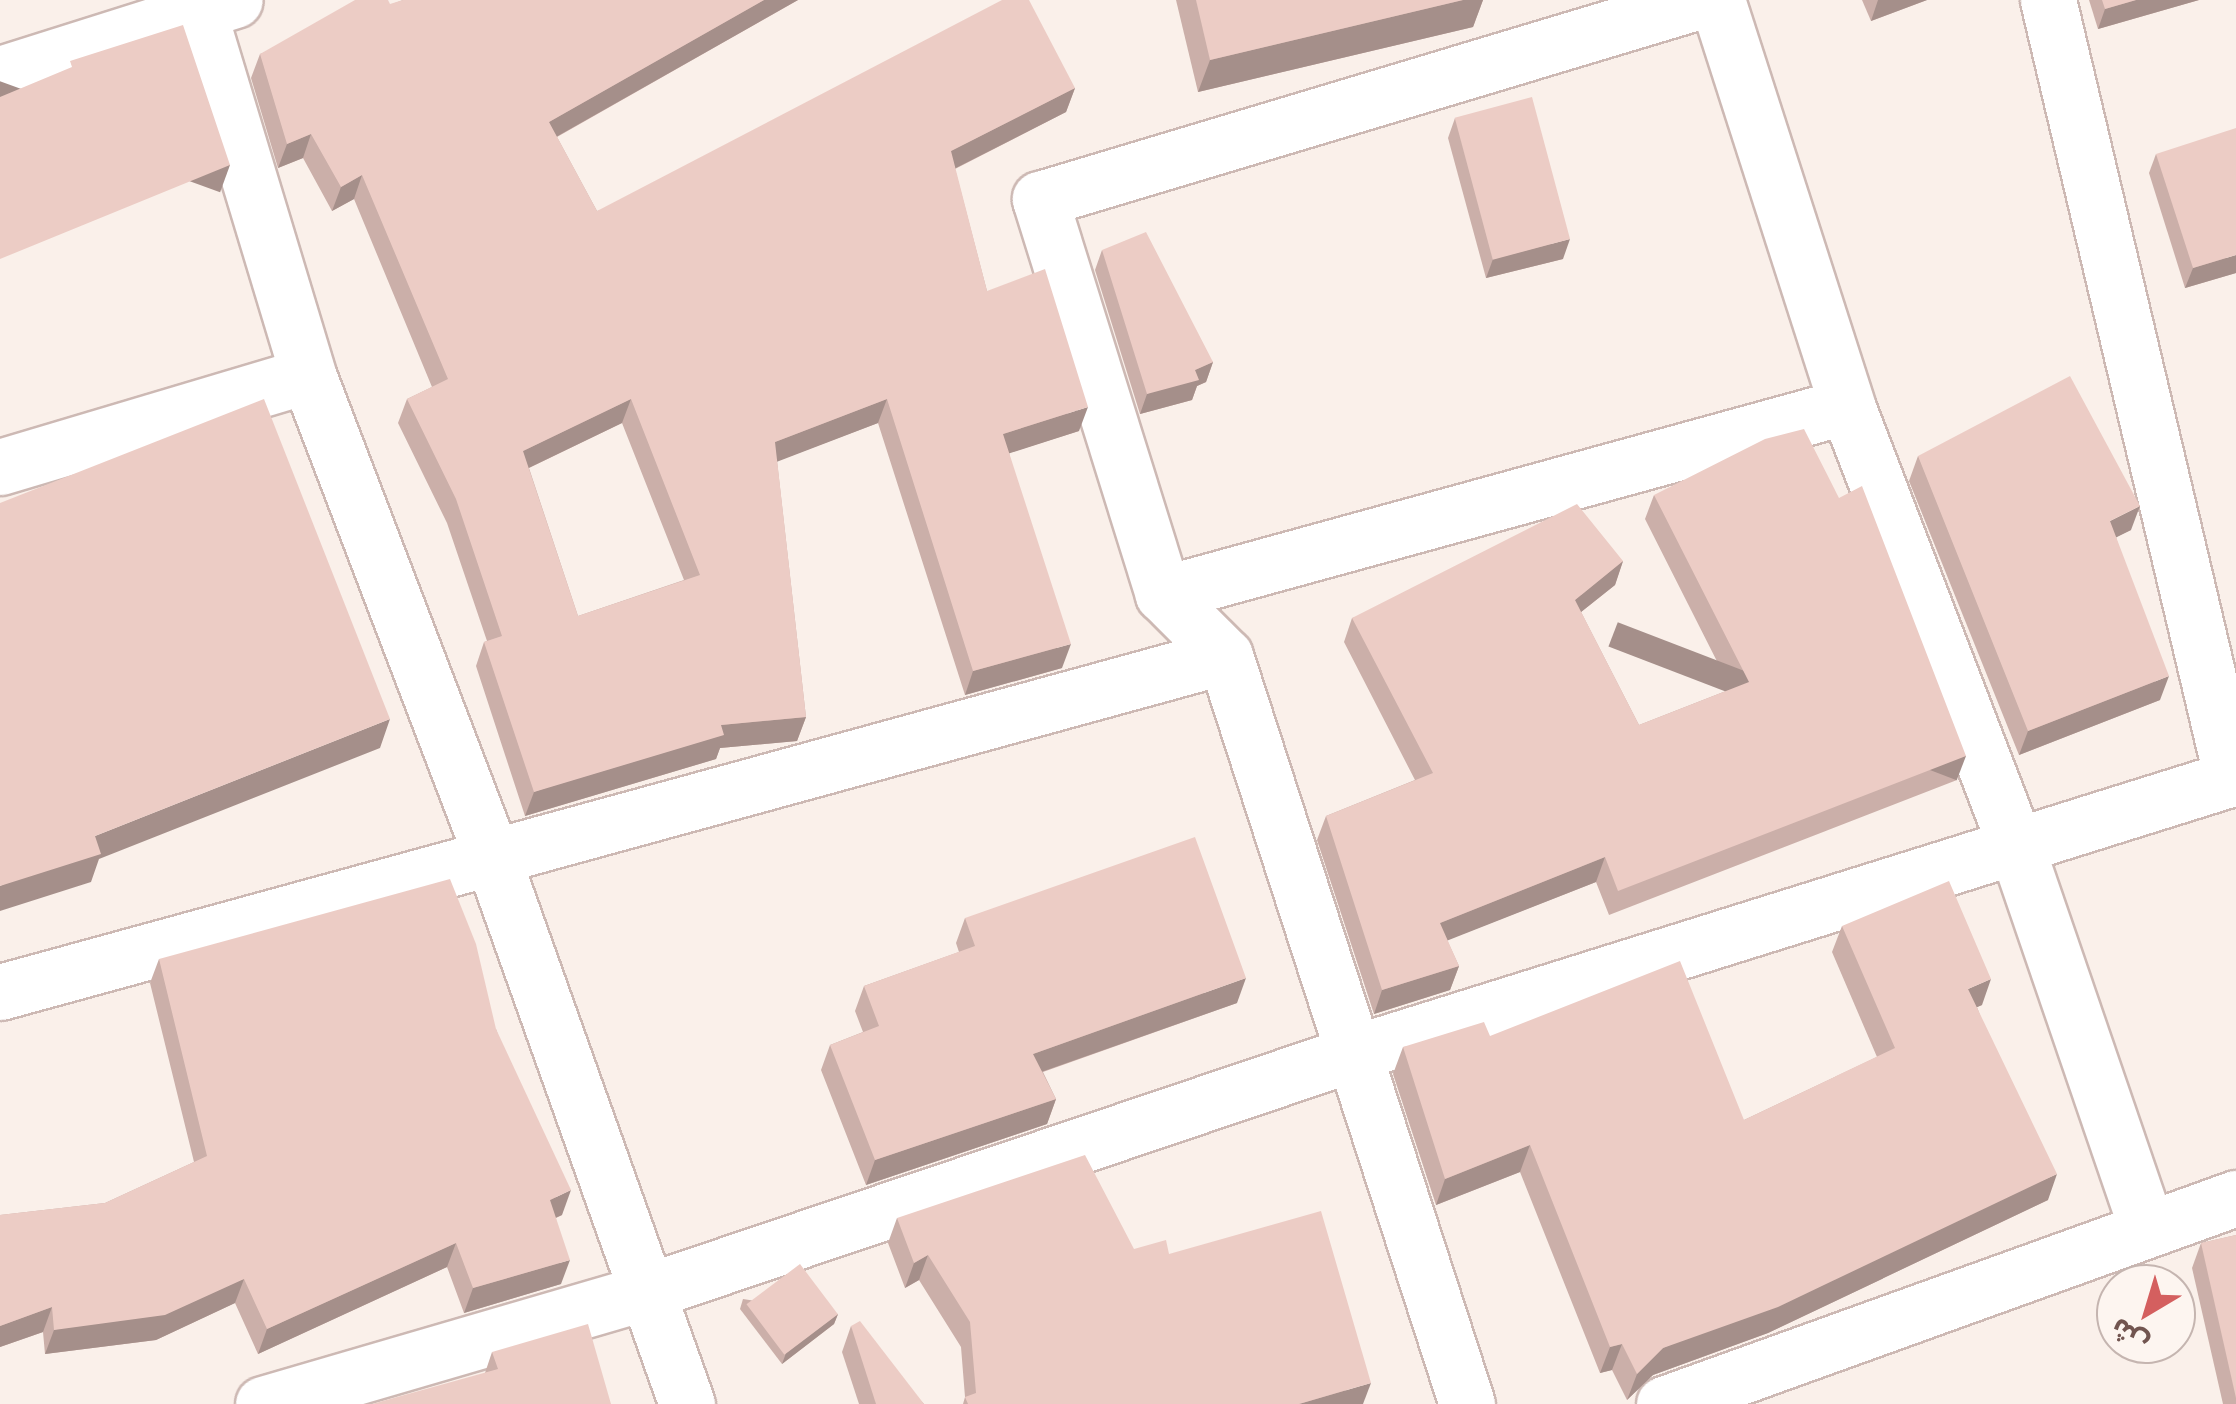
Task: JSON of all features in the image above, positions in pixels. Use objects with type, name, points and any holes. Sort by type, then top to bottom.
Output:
[{"type":"street","points":[[1466,1404],[1225,656],[1163,594],[1040,199],[1703,0]]},
{"type":"street","points":[[1717,0],[1848,406],[2016,846],[2146,1226]]},
{"type":"street","points":[[263,1404],[646,1292],[1354,1053],[2234,778],[2048,0]]},
{"type":"street","points":[[0,74],[210,4],[308,375],[490,854],[687,1404]]},
{"type":"street","points":[[0,467],[308,375]]},
{"type":"street","points":[[1163,594],[1848,406]]},
{"type":"street","points":[[0,992],[490,854],[1225,656]]},
{"type":"street","points":[[1664,1404],[2146,1226],[2236,1198]]},
{"type":"building","points":[[355,0],[388,0],[390,4],[403,0],[764,0],[549,122],[597,211],[1002,0],[1029,0],[1075,88],[951,151],[987,291],[1045,269],[1088,407],[1003,434],[1071,644],[973,671],[887,399],[775,442],[806,717],[721,725],[724,735],[534,792],[484,642],[502,636],[456,499],[407,399],[448,379],[362,175],[341,187],[311,134],[287,144],[260,54]],"holes":[[[631,399],[700,575],[578,616],[523,451]]]},
{"type":"building","points":[[1196,0],[1463,0],[1210,60]]},
{"type":"building","points":[[2102,0],[2136,0],[2105,9]]},
{"type":"building","points":[[183,25],[230,165],[0,259],[0,97],[72,67],[70,61]]},
{"type":"building","points":[[1532,97],[1570,239],[1493,260],[1455,118]]},
{"type":"building","points":[[2236,128],[2236,255],[2193,268],[2156,154]]},
{"type":"building","points":[[1146,232],[1213,362],[1195,370],[1199,380],[1147,394],[1102,250]]},
{"type":"building","points":[[2070,376],[2140,506],[2110,521],[2169,676],[2028,731],[1918,456]]},
{"type":"building","points":[[264,399],[390,719],[95,836],[101,854],[0,886],[0,503]]},
{"type":"building","points":[[1804,429],[1839,498],[1862,486],[1966,756],[1618,891],[1605,857],[1440,923],[1459,966],[1382,990],[1326,816],[1433,773],[1352,618],[1577,504],[1623,561],[1575,600],[1639,725],[1749,682],[1654,495],[1765,439]]},
{"type":"building","points":[[1195,837],[1246,978],[1033,1054],[1056,1099],[875,1160],[830,1045],[879,1026],[864,986],[975,946],[965,918]]},
{"type":"building","points":[[450,879],[476,944],[496,1029],[571,1190],[550,1200],[570,1260],[473,1288],[456,1243],[267,1329],[244,1279],[165,1315],[54,1330],[52,1307],[0,1326],[0,1215],[105,1203],[207,1156],[159,959]]},
{"type":"building","points":[[1949,881],[1991,979],[1968,989],[2057,1174],[1778,1307],[1663,1348],[1637,1374],[1622,1344],[1610,1347],[1530,1145],[1445,1179],[1403,1047],[1484,1022],[1490,1036],[1680,961],[1744,1120],[1895,1048],[1842,926]]},
{"type":"building","points":[[1085,1155],[1134,1249],[1166,1240],[1169,1254],[1321,1211],[1371,1383],[1299,1404],[968,1404],[965,1397],[976,1393],[970,1322],[928,1255],[914,1263],[897,1218]]},
{"type":"building","points":[[2236,1235],[2236,1398],[2201,1243]]},
{"type":"building","points":[[800,1264],[838,1314],[784,1355],[746,1304]]},
{"type":"building","points":[[860,1321],[924,1404],[876,1404],[851,1326]]},
{"type":"building","points":[[588,1324],[611,1404],[372,1404],[498,1369],[492,1352]]}]
